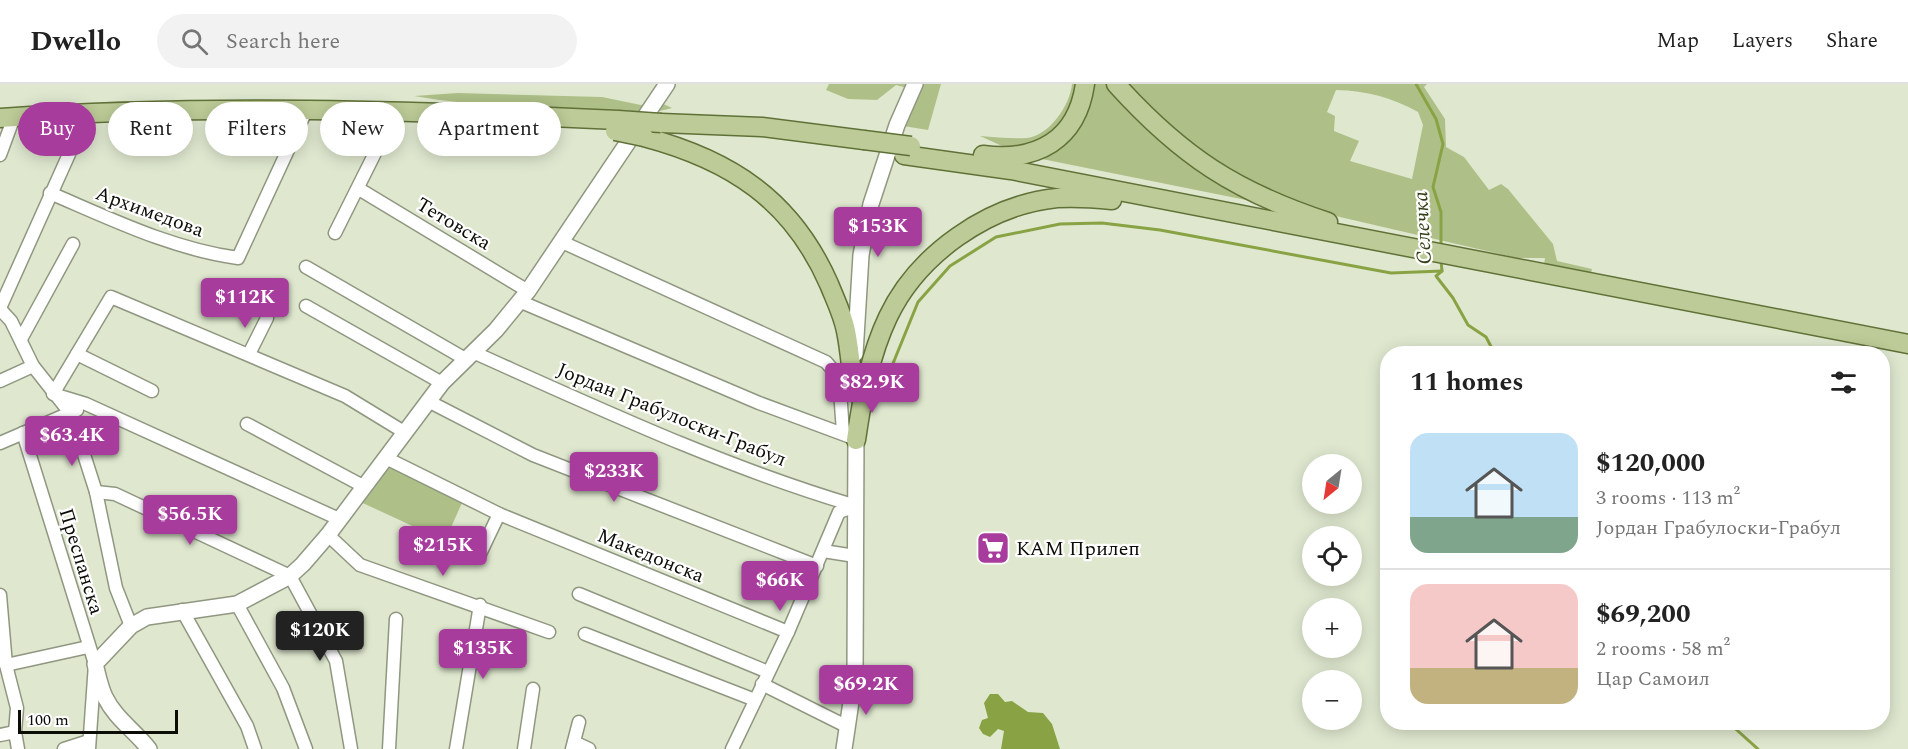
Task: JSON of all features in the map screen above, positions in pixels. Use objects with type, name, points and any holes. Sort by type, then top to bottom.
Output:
[{"type":"main road","points":[[908,151],[999,158],[1043,149],[1058,140],[1074,121],[1082,103],[1085,84]]},
{"type":"main road","points":[[1116,84],[1178,147],[1241,187],[1281,207],[1329,223],[1408,244]]},
{"type":"main road","points":[[96,114],[205,112]]},
{"type":"main road","points":[[405,112],[619,132],[644,137],[701,155],[740,175],[762,191],[806,240],[824,274],[846,329],[854,390]]},
{"type":"main road","points":[[619,132],[661,123],[762,127],[908,151],[1461,254],[1543,273],[1908,344]]},
{"type":"main road","points":[[849,436],[861,406],[876,349],[889,316],[902,294],[938,253],[975,226],[1016,207],[1058,198],[1126,201],[1310,237],[1408,244]]},
{"type":"street","points":[[64,749],[89,745],[95,664],[131,626],[147,617],[182,610],[237,604],[290,576],[328,535],[442,383],[471,356],[524,296],[562,242],[619,132],[667,84]]},
{"type":"street","points":[[849,436],[854,390],[861,255],[869,214],[897,125],[915,84]]},
{"type":"street","points":[[0,154],[7,118]]},
{"type":"street","points":[[67,156],[0,309],[6,323],[21,339],[33,366],[52,394],[71,414],[96,492],[116,588],[131,626]]},
{"type":"street","name":"Архимедова","points":[[50,193],[145,234],[209,254],[238,258],[285,156]]},
{"type":"street","points":[[335,233],[375,156]]},
{"type":"street","name":"Тетовска","points":[[359,189],[524,296]]},
{"type":"street","points":[[562,242],[826,362],[839,377],[849,436],[856,506],[855,675],[845,749]]},
{"type":"street","points":[[21,339],[73,244]]},
{"type":"street","points":[[306,267],[471,356]]},
{"type":"street","points":[[524,296],[759,403],[849,436]]},
{"type":"street","points":[[52,394],[111,297],[345,396],[404,432]]},
{"type":"street","points":[[306,306],[442,383]]},
{"type":"street","points":[[249,354],[267,318]]},
{"type":"street","points":[[77,354],[152,391]]},
{"type":"street","name":"Јордан Грабулоски-Грабул","points":[[471,356],[641,428],[795,488],[856,506]]},
{"type":"street","points":[[0,381],[33,366]]},
{"type":"street","points":[[52,394],[86,405],[339,519]]},
{"type":"street","points":[[428,401],[533,455],[817,566]]},
{"type":"street","points":[[0,443],[71,414],[86,405]]},
{"type":"street","points":[[247,424],[363,486]]},
{"type":"street","name":"Преспанска","points":[[23,433],[95,664]]},
{"type":"street","name":"Македонска","points":[[386,458],[499,513],[788,632]]},
{"type":"street","points":[[96,492],[115,494],[290,576],[336,661],[351,749]]},
{"type":"street","points":[[732,749],[788,632],[839,512],[856,506]]},
{"type":"street","points":[[479,556],[499,513]]},
{"type":"street","points":[[328,535],[360,565],[549,632]]},
{"type":"street","points":[[823,551],[855,556]]},
{"type":"street","points":[[579,594],[765,678],[848,727]]},
{"type":"street","points":[[0,595],[6,665],[17,708],[15,732],[18,749]]},
{"type":"street","points":[[237,604],[283,688],[306,749]]},
{"type":"street","points":[[456,749],[480,606]]},
{"type":"street","points":[[182,610],[247,726],[255,749]]},
{"type":"street","points":[[389,749],[396,619]]},
{"type":"street","points":[[585,634],[754,700]]},
{"type":"street","points":[[6,665],[88,647]]},
{"type":"street","points":[[95,664],[105,697],[122,722],[137,734],[149,749]]},
{"type":"street","points":[[524,749],[533,689]]},
{"type":"street","points":[[579,722],[573,746],[590,749]]},
{"type":"street","points":[[0,735],[15,732]]},
{"type":"street","points":[[137,734],[140,749]]},
{"type":"shaded area","points":[[829,84],[941,84],[928,130],[897,125],[911,89],[896,85],[877,100],[848,99],[826,90]]},
{"type":"shaded area","points":[[1072,84],[1427,84],[1424,87],[1445,119],[1446,147],[1464,157],[1489,190],[1501,184],[1508,189],[1553,244],[1557,261],[1592,269],[1589,280],[1543,272],[1545,258],[1517,258],[1301,208],[1281,207],[1022,155],[980,136],[1027,138],[1035,136],[1057,118]],"holes":[[[1336,90],[1368,93],[1398,102],[1418,112],[1423,125],[1412,179],[1350,161],[1359,141],[1334,131],[1335,116],[1327,112]]]},
{"type":"shaded area","points":[[458,93],[602,97],[641,105],[655,100],[672,108],[630,114],[600,113],[561,110],[561,102],[458,102],[414,96]]},
{"type":"shaded area","points":[[386,458],[465,496],[445,541],[354,499]]},
{"type":"shaded area","points":[[990,694],[998,694],[1005,702],[1012,701],[1028,712],[1043,713],[1052,724],[1060,749],[1001,749],[1004,731],[998,729],[990,737],[983,734],[979,728],[982,720],[988,718],[984,703]]},
{"type":"waterway","name":"Селечка","points":[[1416,84],[1436,119],[1443,144],[1433,187],[1441,212],[1441,248]]},
{"type":"waterway","points":[[883,388],[918,302],[950,266],[996,237],[1060,224],[1102,223],[1160,230],[1391,273],[1442,271]]},
{"type":"waterway","name":"Селечка","points":[[1441,261],[1442,271],[1436,276],[1453,298],[1468,325],[1486,337],[1491,346]]},
{"type":"waterway","name":"Селечка","points":[[1737,730],[1758,749]]},
{"type":"place","name":"КАМ Прилеп","points":[[993,548]]}]
